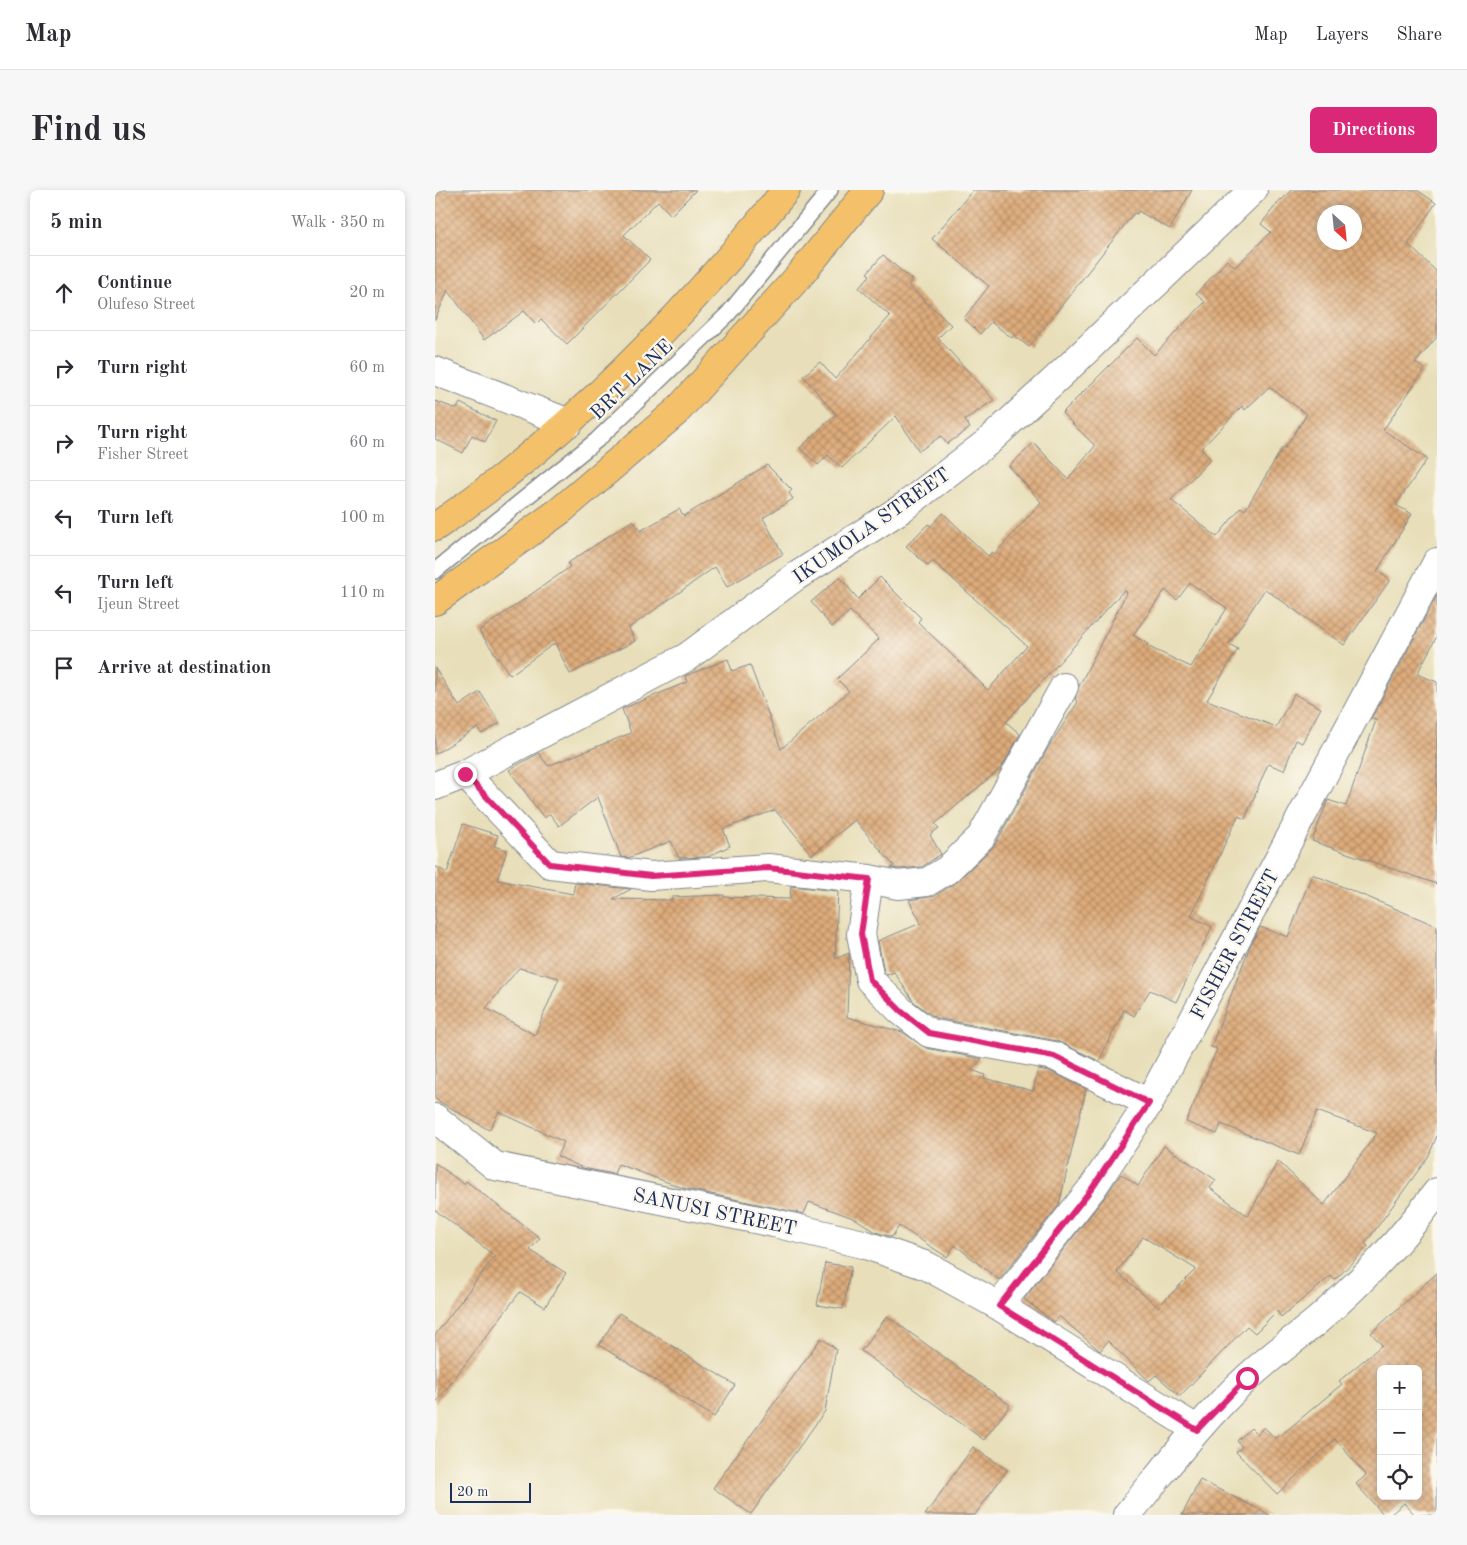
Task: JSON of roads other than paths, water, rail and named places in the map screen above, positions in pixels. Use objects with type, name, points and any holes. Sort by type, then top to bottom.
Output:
[{"type":"highway","points":[[435,527],[466,506],[569,423],[661,333],[786,190]]},
{"type":"highway","points":[[435,602],[561,510],[676,412],[801,275],[869,190]]},
{"type":"street","name":"IKUMOLA STREET","points":[[435,786],[465,774],[687,657],[795,577],[901,509],[989,441],[1253,190]]},
{"type":"street","points":[[435,371],[569,423]]},
{"type":"street","name":"FISHER STREET","points":[[999,1306],[1093,1187],[1149,1103],[1437,562]]},
{"type":"street","points":[[465,774],[550,864],[651,876],[768,868],[869,879],[898,885],[927,882],[947,870],[981,837],[1064,687]]},
{"type":"street","points":[[869,879],[861,934],[870,980],[915,1022],[929,1033],[1054,1056],[1149,1103]]},
{"type":"street","name":"SANUSI STREET","points":[[435,1118],[495,1166],[774,1222],[863,1244],[927,1266],[999,1306],[1197,1430]]},
{"type":"street","points":[[1127,1515],[1197,1430],[1247,1378],[1319,1319],[1374,1268],[1411,1226],[1437,1192]]},
{"type":"lane","name":"BRT LANE","points":[[435,571],[597,440],[728,314],[830,190]]}]
